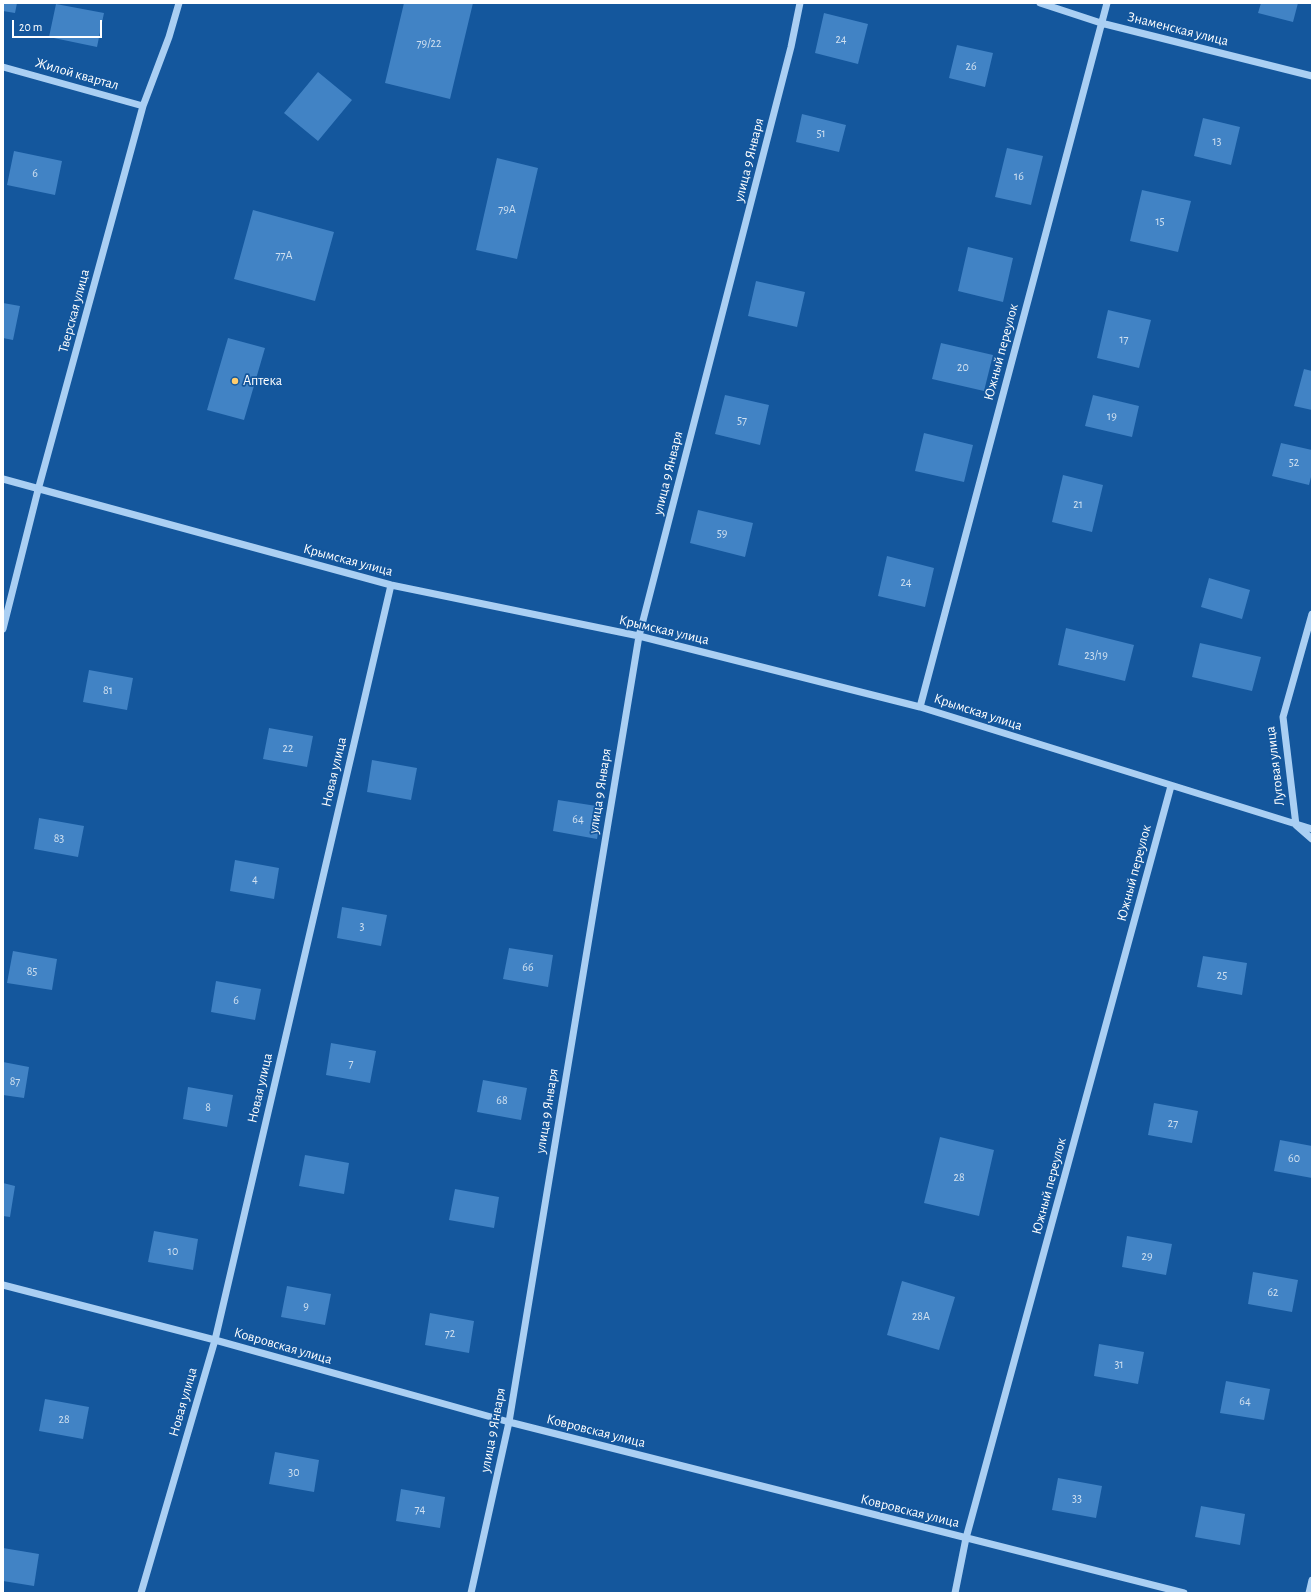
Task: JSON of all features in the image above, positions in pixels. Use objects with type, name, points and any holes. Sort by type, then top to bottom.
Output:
[{"type":"street","name":"Тверская улица","points":[[3,629],[38,490],[143,106],[169,37],[178,3]]},
{"type":"street","name":"улица 9 Января","points":[[471,1593],[509,1422],[639,636],[791,47],[800,3]]},
{"type":"street","name":"Знаменская улица","points":[[1040,3],[1101,23],[1312,76]]},
{"type":"street","name":"Южный переулок","points":[[920,707],[1107,3]]},
{"type":"street","name":"Жилой квартал","points":[[3,67],[143,106]]},
{"type":"street","name":"Крымская улица","points":[[3,479],[38,490],[391,585],[639,636],[920,707],[1312,829]]},
{"type":"street","name":"Новая улица","points":[[141,1593],[215,1340],[391,585]]},
{"type":"street","name":"Луговая улица","points":[[1296,825],[1283,716],[1312,614]]},
{"type":"street","name":"Южный переулок","points":[[955,1593],[966,1538],[1171,786]]},
{"type":"street","points":[[1296,825],[1312,839]]},
{"type":"street","name":"Ковровская улица","points":[[3,1285],[215,1340],[509,1422],[1184,1593]]},
{"type":"street","points":[[1309,1593],[1312,1580]]},
{"type":"building","points":[[3,3],[17,3],[15,13],[3,11]]},
{"type":"building","points":[[404,3],[473,3],[450,99],[385,83]]},
{"type":"building","points":[[1261,3],[1298,3],[1293,22],[1258,13]]},
{"type":"building","points":[[56,4],[104,13],[97,47],[49,37]]},
{"type":"building","points":[[824,13],[868,24],[858,64],[815,53]]},
{"type":"building","points":[[957,45],[993,53],[985,87],[949,78]]},
{"type":"building","points":[[318,72],[352,100],[318,141],[284,113]]},
{"type":"building","points":[[802,114],[846,125],[839,152],[796,142]]},
{"type":"building","points":[[1203,118],[1240,127],[1231,165],[1194,156]]},
{"type":"building","points":[[1007,148],[1043,156],[1031,205],[995,197]]},
{"type":"building","points":[[14,151],[62,161],[55,195],[7,185]]},
{"type":"building","points":[[497,158],[538,168],[517,259],[476,250]]},
{"type":"building","points":[[1142,190],[1191,201],[1178,252],[1130,241]]},
{"type":"building","points":[[253,210],[334,232],[315,301],[234,279]]},
{"type":"building","points":[[968,247],[1013,258],[1003,302],[958,291]]},
{"type":"building","points":[[756,281],[805,292],[797,327],[748,316]]},
{"type":"building","points":[[3,303],[20,306],[13,340],[3,338]]},
{"type":"building","points":[[1108,310],[1151,320],[1139,368],[1097,358]]},
{"type":"building","points":[[228,338],[265,348],[244,420],[207,410]]},
{"type":"building","points":[[941,343],[993,355],[984,391],[932,379]]},
{"type":"building","points":[[1304,369],[1312,371],[1312,410],[1294,406]]},
{"type":"building","points":[[725,395],[769,405],[760,445],[715,434]]},
{"type":"building","points":[[1093,395],[1139,406],[1132,437],[1085,426]]},
{"type":"building","points":[[924,433],[973,445],[964,482],[915,471]]},
{"type":"building","points":[[1281,443],[1312,450],[1312,473],[1309,485],[1272,476]]},
{"type":"building","points":[[1063,475],[1103,485],[1092,532],[1052,522]]},
{"type":"building","points":[[698,510],[753,523],[745,557],[690,543]]},
{"type":"building","points":[[887,556],[934,568],[925,607],[878,596]]},
{"type":"building","points":[[1209,578],[1250,590],[1242,619],[1201,607]]},
{"type":"building","points":[[1066,628],[1134,645],[1125,681],[1058,665]]},
{"type":"building","points":[[1200,643],[1261,657],[1252,691],[1192,677]]},
{"type":"building","points":[[89,670],[133,678],[127,710],[83,702]]},
{"type":"building","points":[[269,728],[313,736],[307,767],[263,759]]},
{"type":"building","points":[[372,760],[417,768],[411,800],[367,792]]},
{"type":"building","points":[[558,800],[603,807],[597,839],[553,831]]},
{"type":"building","points":[[39,818],[84,826],[78,857],[34,849]]},
{"type":"building","points":[[235,860],[279,868],[274,899],[230,891]]},
{"type":"building","points":[[342,907],[387,915],[381,946],[337,938]]},
{"type":"building","points":[[509,948],[553,955],[548,987],[503,979]]},
{"type":"building","points":[[13,951],[57,959],[52,990],[7,983]]},
{"type":"building","points":[[1203,956],[1247,963],[1242,995],[1197,987]]},
{"type":"building","points":[[216,981],[261,989],[255,1020],[211,1012]]},
{"type":"building","points":[[331,1043],[376,1051],[370,1083],[326,1075]]},
{"type":"building","points":[[3,1062],[29,1067],[24,1098],[3,1095]]},
{"type":"building","points":[[483,1080],[527,1088],[521,1120],[477,1112]]},
{"type":"building","points":[[188,1087],[233,1095],[227,1127],[183,1119]]},
{"type":"building","points":[[1154,1103],[1198,1111],[1192,1143],[1148,1135]]},
{"type":"building","points":[[940,1137],[994,1150],[979,1216],[924,1203]]},
{"type":"building","points":[[1280,1140],[1312,1146],[1312,1178],[1274,1171]]},
{"type":"building","points":[[305,1155],[349,1163],[344,1194],[299,1186]]},
{"type":"building","points":[[3,1183],[15,1186],[10,1217],[3,1216]]},
{"type":"building","points":[[455,1189],[499,1197],[494,1228],[449,1220]]},
{"type":"building","points":[[154,1231],[198,1239],[193,1270],[148,1262]]},
{"type":"building","points":[[1127,1236],[1172,1244],[1166,1275],[1122,1267]]},
{"type":"building","points":[[1253,1272],[1298,1280],[1292,1312],[1248,1304]]},
{"type":"building","points":[[902,1281],[955,1297],[939,1350],[887,1335]]},
{"type":"building","points":[[287,1286],[331,1294],[325,1325],[281,1317]]},
{"type":"building","points":[[430,1313],[474,1321],[469,1353],[425,1345]]},
{"type":"building","points":[[1099,1344],[1144,1352],[1138,1384],[1094,1376]]},
{"type":"building","points":[[1226,1381],[1270,1389],[1264,1420],[1220,1413]]},
{"type":"building","points":[[45,1399],[89,1407],[83,1439],[39,1431]]},
{"type":"building","points":[[275,1452],[319,1460],[314,1492],[269,1484]]},
{"type":"building","points":[[1058,1478],[1102,1486],[1096,1518],[1052,1510]]},
{"type":"building","points":[[401,1489],[445,1497],[440,1528],[396,1521]]},
{"type":"building","points":[[1201,1506],[1245,1514],[1240,1545],[1195,1537]]},
{"type":"building","points":[[3,1548],[39,1554],[34,1586],[3,1581]]},
{"type":"place","name":"Аптека","points":[[235,381]]}]
